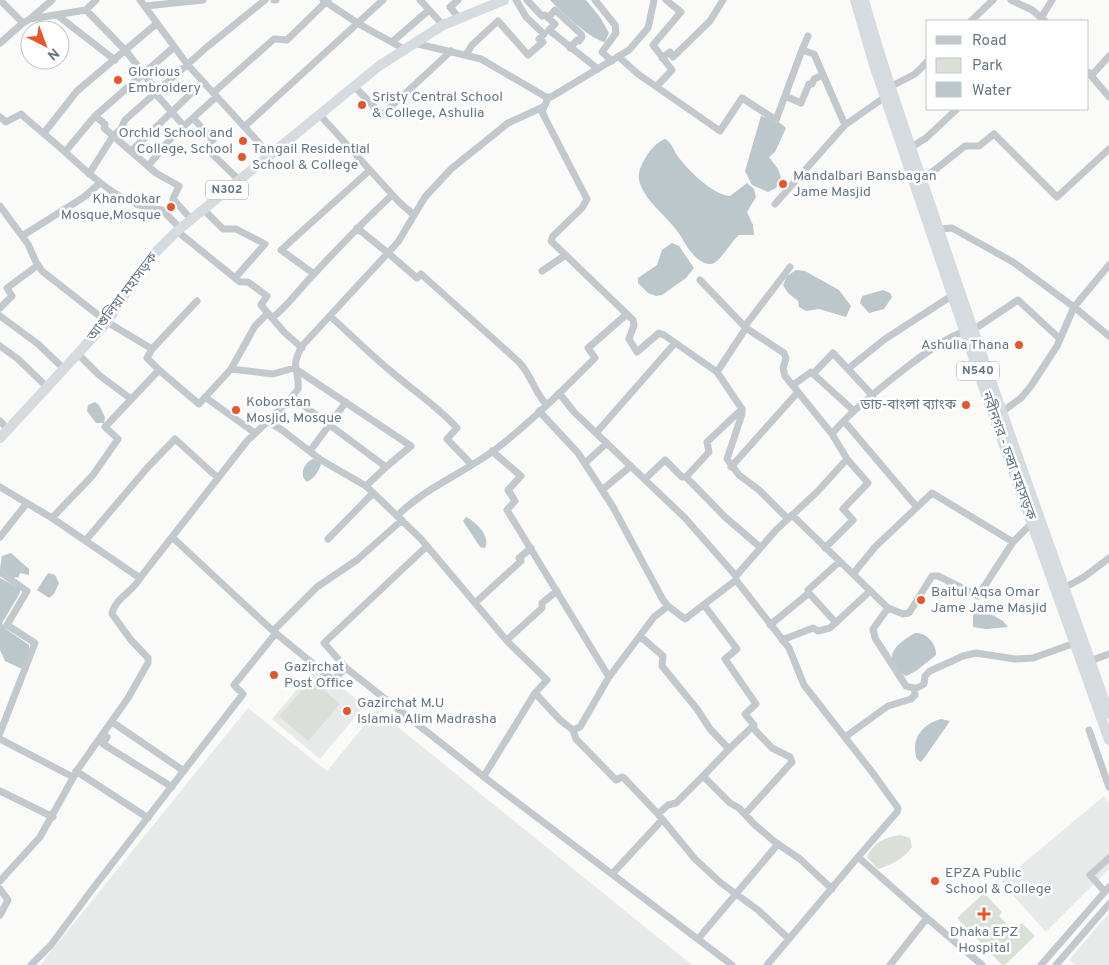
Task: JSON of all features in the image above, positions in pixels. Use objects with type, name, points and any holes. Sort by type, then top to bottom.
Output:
[{"type":"highway","name":"আশুলিয়া মহাসড়ক","points":[[0,438],[107,322],[146,262],[179,229],[354,86],[404,49],[443,25],[504,0]]},
{"type":"highway","name":"নবীনগর - চন্দ্রা মহাসড়ক","points":[[855,0],[885,97],[953,295],[1002,412],[1109,714]]},
{"type":"highway","name":"নবীনগর - চন্দ্রা মহাসড়ক","points":[[864,0],[890,87],[939,229],[969,331],[1032,523],[1109,740]]},
{"type":"street","points":[[0,0],[26,20]]},
{"type":"street","points":[[28,20],[52,0]]},
{"type":"street","points":[[32,20],[86,10],[96,0]]},
{"type":"street","points":[[140,0],[187,64],[270,155]]},
{"type":"street","points":[[145,6],[153,0]]},
{"type":"street","points":[[145,6],[203,0]]},
{"type":"street","points":[[89,174],[114,136],[121,129],[125,120],[187,64],[266,0]]},
{"type":"street","points":[[244,127],[359,24],[383,0]]},
{"type":"street","points":[[420,0],[443,25]]},
{"type":"street","points":[[458,0],[450,7],[458,18]]},
{"type":"street","points":[[466,55],[472,45],[498,21],[528,55],[543,42],[539,39],[544,34],[526,17],[516,0]]},
{"type":"street","points":[[527,0],[542,16],[544,15],[555,24],[549,30],[598,69]]},
{"type":"street","points":[[595,0],[615,25],[616,33],[602,52],[657,86],[720,131],[742,98],[776,120],[808,36]]},
{"type":"street","points":[[414,43],[481,59],[546,97],[556,94],[629,50],[648,28],[654,0]]},
{"type":"street","points":[[657,86],[672,70],[653,45],[681,12],[666,0]]},
{"type":"street","points":[[662,58],[670,52],[674,57],[710,21],[723,0]]},
{"type":"street","points":[[971,20],[993,0]]},
{"type":"street","points":[[1012,0],[1043,20],[1052,0]]},
{"type":"street","points":[[148,166],[161,148],[274,39],[287,40],[326,1],[359,24],[404,49]]},
{"type":"street","points":[[86,10],[126,51],[171,112],[184,126]]},
{"type":"street","points":[[392,42],[429,10]]},
{"type":"street","points":[[548,18],[555,10],[581,34],[582,37],[579,41],[577,40],[570,48]]},
{"type":"street","points":[[57,15],[115,60]]},
{"type":"street","points":[[44,133],[77,90],[156,24]]},
{"type":"street","points":[[0,43],[20,27]]},
{"type":"street","points":[[65,152],[95,116],[174,47]]},
{"type":"street","points":[[802,50],[814,54],[845,125]]},
{"type":"street","points":[[354,86],[382,115],[451,51]]},
{"type":"street","points":[[1109,56],[1089,74],[1109,97]]},
{"type":"street","points":[[890,87],[915,74],[926,63]]},
{"type":"street","points":[[785,96],[801,103],[809,84],[812,84],[814,79],[823,75]]},
{"type":"street","points":[[131,151],[203,82]]},
{"type":"street","points":[[546,97],[547,101],[542,111],[552,134],[587,199],[582,208],[553,236],[551,241],[564,256],[627,314],[634,325],[629,339],[637,352],[658,334],[664,335],[717,372],[742,409],[727,459],[731,467],[825,548],[888,608],[903,614],[909,613],[932,576],[938,576],[978,596],[1014,542],[1032,523]]},
{"type":"street","points":[[775,204],[795,179],[838,136],[845,125],[885,97]]},
{"type":"street","points":[[0,881],[25,856],[53,817],[75,774],[112,722],[148,664],[148,658],[131,640],[112,614],[113,608],[136,585],[255,433],[292,397],[298,389],[294,368],[295,358],[330,316],[388,253],[442,177],[481,143],[508,123],[543,107]]},
{"type":"street","points":[[910,148],[926,138],[956,110]]},
{"type":"street","points":[[0,117],[6,122],[21,114],[100,183],[136,205],[162,210],[179,229],[235,278],[240,282],[248,282],[268,296],[261,305],[302,348]]},
{"type":"street","points":[[319,114],[392,195],[414,215]]},
{"type":"street","points":[[95,116],[114,136],[156,173],[180,186],[173,199],[192,219]]},
{"type":"street","points":[[193,118],[213,140],[205,147],[239,180]]},
{"type":"street","points":[[922,180],[965,146],[979,146],[994,134],[1057,197],[1109,149]]},
{"type":"street","points":[[314,274],[281,250],[370,170]]},
{"type":"street","points":[[22,236],[84,198],[100,183]]},
{"type":"street","points":[[197,301],[152,349],[147,358],[199,404],[231,369],[255,326],[288,306],[314,274],[357,228],[392,195]]},
{"type":"street","points":[[0,206],[22,236],[38,265],[54,281],[107,322],[152,349]]},
{"type":"street","points":[[203,209],[224,229],[236,229],[265,244],[235,278]]},
{"type":"street","points":[[357,228],[417,278],[422,274],[519,362],[528,373],[534,390],[546,404]]},
{"type":"street","points":[[939,229],[952,228],[1013,262],[1074,307],[1109,336]]},
{"type":"street","points":[[542,271],[564,256]]},
{"type":"street","points":[[0,308],[12,296],[7,288],[38,265]]},
{"type":"street","points":[[1002,412],[1021,398],[1031,386],[1060,339],[1074,307],[1109,265]]},
{"type":"street","points":[[717,372],[745,327],[790,267]]},
{"type":"street","points":[[700,280],[745,327],[784,353],[786,358],[783,364],[783,372],[832,434],[847,460],[868,483],[843,509],[853,520],[825,548]]},
{"type":"street","points":[[848,368],[885,339],[953,295]]},
{"type":"street","points":[[832,434],[854,411],[924,356],[959,333],[969,331],[1018,300],[1060,339]]},
{"type":"street","points":[[31,965],[51,945],[243,694],[234,686],[275,632],[317,587],[357,560],[416,500],[492,451],[559,393],[595,358],[588,348],[627,314]]},
{"type":"street","points":[[0,316],[32,339],[64,369]]},
{"type":"street","points":[[330,316],[376,359],[426,401],[438,408],[457,428],[447,439],[471,464]]},
{"type":"street","points":[[596,433],[675,343]]},
{"type":"street","points":[[0,346],[18,358],[47,387]]},
{"type":"street","points":[[813,374],[833,353],[873,396]]},
{"type":"street","points":[[78,354],[98,375],[131,399]]},
{"type":"street","points":[[231,369],[273,374],[294,368],[411,446],[366,486]]},
{"type":"street","points":[[52,518],[93,475],[118,439],[105,427],[159,370]]},
{"type":"street","points":[[731,467],[808,372],[813,374],[854,411]]},
{"type":"street","points":[[559,393],[596,433],[685,518],[736,578],[788,648],[804,685],[898,808],[897,812],[832,890],[766,965]]},
{"type":"street","points":[[205,397],[255,433]]},
{"type":"street","points":[[292,397],[386,467]]},
{"type":"street","points":[[310,451],[346,402]]},
{"type":"street","points":[[686,477],[709,452],[707,442],[742,409]]},
{"type":"street","points":[[539,411],[585,463],[668,606],[685,619],[736,578],[760,547],[847,460]]},
{"type":"street","points":[[0,421],[8,430]]},
{"type":"street","points":[[267,421],[345,475],[360,481],[366,486],[427,546],[507,640],[547,680],[536,693],[484,776]]},
{"type":"street","points":[[844,421],[916,506]]},
{"type":"street","points":[[86,540],[148,467],[175,439],[218,478]]},
{"type":"street","points":[[585,463],[607,443]]},
{"type":"street","points":[[492,451],[521,476],[508,490],[515,501],[507,510],[609,678]]},
{"type":"street","points":[[645,479],[665,460],[682,477],[686,477],[726,517],[760,547]]},
{"type":"street","points":[[602,490],[631,466]]},
{"type":"street","points":[[0,487],[86,540],[140,578]]},
{"type":"street","points":[[328,539],[373,493]]},
{"type":"street","points":[[852,574],[875,547],[916,506],[932,493],[1014,542]]},
{"type":"street","points":[[0,537],[27,503]]},
{"type":"street","points":[[172,537],[275,632],[333,680],[346,668]]},
{"type":"street","points":[[427,546],[324,643],[346,668],[732,965]]},
{"type":"street","points":[[475,603],[521,561],[519,558],[531,548]]},
{"type":"street","points":[[1064,588],[1084,577],[1109,558]]},
{"type":"street","points":[[836,623],[808,590],[840,562]]},
{"type":"street","points":[[0,572],[27,591],[7,625],[35,643],[0,735],[75,774],[148,818]]},
{"type":"street","points":[[782,640],[812,628],[816,631],[822,631],[836,623],[870,590]]},
{"type":"street","points":[[507,640],[542,608],[542,603],[557,591]]},
{"type":"street","points":[[770,624],[810,593]]},
{"type":"street","points":[[613,873],[668,805],[676,803],[754,724],[745,714],[756,703],[725,659],[738,650],[704,605]]},
{"type":"street","points":[[573,730],[585,722],[609,678],[654,618],[668,606]]},
{"type":"street","points":[[888,608],[873,629],[875,638],[902,681],[906,686],[914,689],[924,684],[924,676],[930,671],[963,656],[976,653],[1015,658],[1032,658],[1075,643]]},
{"type":"street","points":[[640,636],[663,656],[662,666],[698,709],[710,729],[728,749]]},
{"type":"street","points":[[1090,661],[1109,654]]},
{"type":"street","points":[[845,737],[888,706],[911,699],[915,695],[914,689]]},
{"type":"street","points":[[536,693],[560,720],[573,730],[576,739],[616,780],[622,776],[624,778],[695,859],[789,939]]},
{"type":"street","points":[[112,722],[184,771]]},
{"type":"street","points":[[745,814],[792,762],[790,756],[772,748],[752,727]]},
{"type":"street","points":[[1089,730],[1109,787]]},
{"type":"street","points":[[103,734],[108,737],[104,744],[172,787]]},
{"type":"street","points":[[703,776],[778,844],[800,859],[832,890]]},
{"type":"street","points":[[0,791],[53,817]]},
{"type":"street","points":[[698,938],[778,844]]},
{"type":"street","points":[[858,857],[982,965]]},
{"type":"street","points":[[1041,965],[1107,889],[1090,875],[1109,858]]},
{"type":"street","points":[[0,889],[8,900],[0,915]]},
{"type":"street","points":[[1056,965],[1109,904]]},
{"type":"street","points":[[890,965],[927,918]]},
{"type":"shaded area","points":[[317,666],[364,706],[320,759],[272,719]]},
{"type":"shaded area","points":[[248,708],[327,771],[377,710],[692,965],[40,965]]},
{"type":"shaded area","points":[[1104,796],[1109,803],[1109,869],[1046,932],[1001,882]]},
{"type":"shaded area","points":[[1109,913],[1109,965],[1076,965],[1069,960]]},
{"type":"green space","points":[[312,679],[340,704],[308,741],[279,716]]},
{"type":"green space","points":[[900,835],[910,838],[912,847],[901,858],[878,869],[867,857],[870,852],[876,844],[889,837]]},
{"type":"green space","points":[[984,893],[1002,912],[999,916],[1013,931],[1022,923],[1035,936],[1005,965],[1002,965],[957,918]]},
{"type":"water","points":[[550,0],[586,0],[600,17],[609,33],[605,42],[585,31]]},
{"type":"water","points":[[761,116],[780,123],[786,128],[775,152],[769,157],[778,169],[781,177],[776,188],[768,192],[752,185],[745,171]]},
{"type":"water","points":[[665,139],[669,142],[677,156],[702,182],[723,195],[730,196],[747,183],[754,189],[756,197],[747,212],[753,225],[754,235],[739,235],[714,263],[700,261],[694,255],[672,225],[649,200],[641,186],[639,174],[643,162],[651,150],[660,141]]},
{"type":"water","points":[[672,243],[679,246],[694,268],[686,278],[662,295],[656,296],[648,293],[638,283],[638,278],[657,265],[662,250]]},
{"type":"water","points":[[796,270],[805,271],[839,290],[851,306],[846,317],[819,309],[806,311],[799,307],[798,301],[788,293],[783,285],[787,276]]},
{"type":"water","points":[[883,290],[890,293],[892,297],[884,309],[869,313],[860,303],[862,296]]},
{"type":"water","points":[[95,402],[99,405],[105,417],[104,423],[96,423],[87,411],[88,405]]},
{"type":"water","points":[[313,459],[321,463],[314,477],[307,482],[303,476],[303,470],[307,463]]},
{"type":"water","points":[[466,517],[482,530],[486,539],[485,548],[480,547],[463,521]]},
{"type":"water","points":[[11,553],[29,569],[29,575],[20,573],[19,577],[13,578],[0,568],[2,556]]},
{"type":"water","points":[[48,573],[55,575],[59,583],[54,594],[49,598],[37,590]]},
{"type":"water","points":[[0,578],[20,589],[20,593],[2,623],[6,629],[29,645],[29,652],[22,669],[5,661],[0,650]]},
{"type":"water","points":[[982,609],[1003,621],[1008,627],[986,629],[973,627],[973,615]]},
{"type":"water","points":[[915,633],[923,634],[933,643],[936,655],[916,671],[906,676],[893,664],[893,653],[901,642]]},
{"type":"water","points":[[941,719],[950,721],[921,762],[917,759],[915,752],[915,745],[919,734],[928,725]]},
{"type":"place","name":"Glorious Embroidery","points":[[118,80]]},
{"type":"place","name":"Sristy Central School & College, Ashulia","points":[[362,105]]},
{"type":"place","name":"Orchid School and College, School","points":[[243,141]]},
{"type":"place","name":"Tangail Residential School & College","points":[[242,157]]},
{"type":"place","name":"Mandalbari Bansbagan Jame Masjid","points":[[783,184]]},
{"type":"place","name":"Khandokar Mosque,Mosque","points":[[171,207]]},
{"type":"place","name":"Ashulia Thana","points":[[1019,345]]},
{"type":"place","name":"ডাচ-বাংলা ব্যাংক","points":[[966,405]]},
{"type":"place","name":"Koborstan Mosjid, Mosque","points":[[236,410]]},
{"type":"place","name":"Baitul Aqsa Omar Jame Jame Masjid","points":[[921,600]]},
{"type":"place","name":"Gazirchat Post Office","points":[[274,675]]},
{"type":"place","name":"Gazirchat M.U Islamia Alim Madrasha","points":[[347,711]]},
{"type":"place","name":"EPZA Public School & College","points":[[935,881]]},
{"type":"place","name":"Dhaka EPZ Hospital","points":[[984,914]]}]
